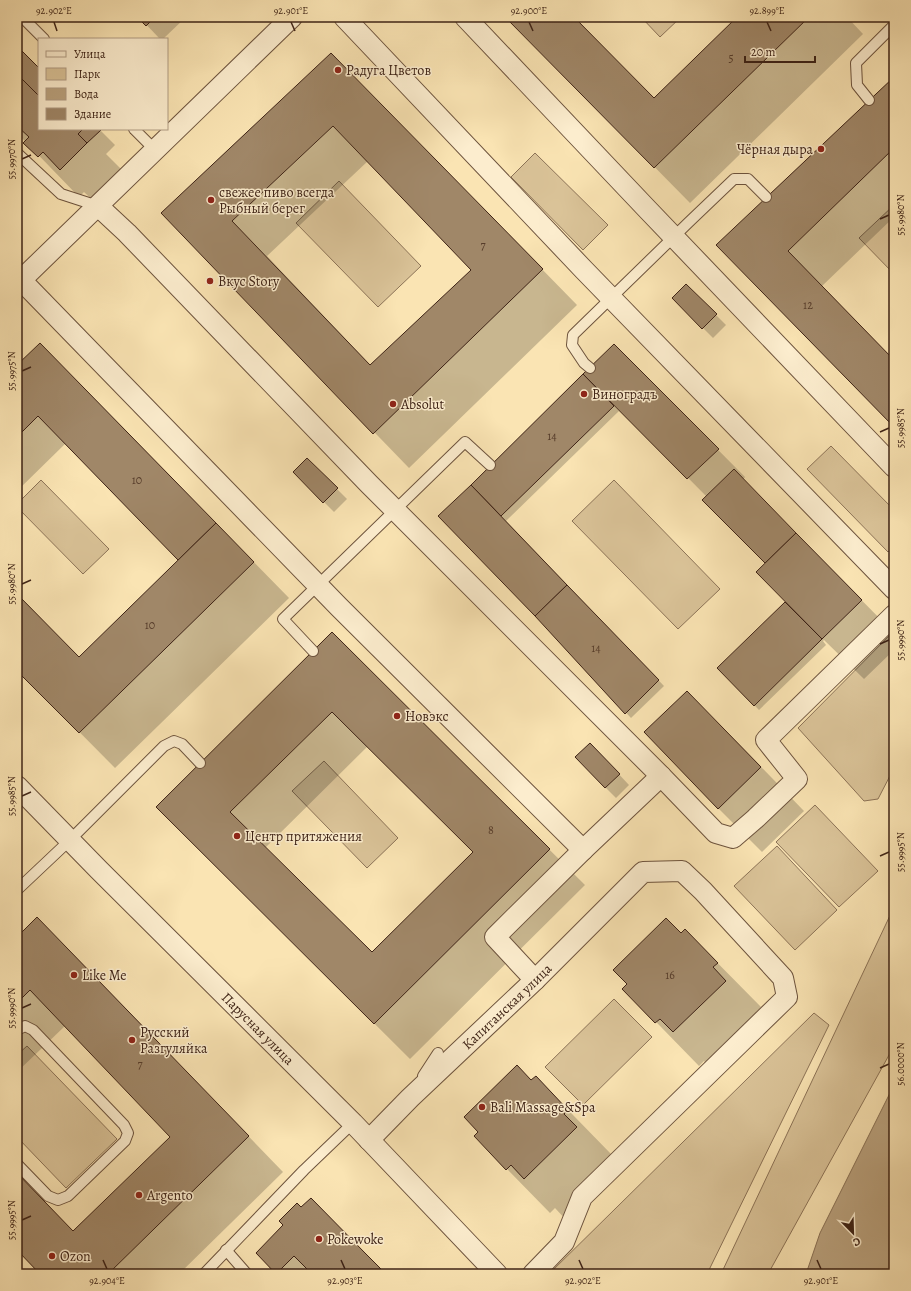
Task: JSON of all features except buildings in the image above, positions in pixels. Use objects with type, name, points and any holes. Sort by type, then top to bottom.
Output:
[{"type":"street","points":[[292,17],[19,282],[350,619],[583,850]]},
{"type":"street","points":[[344,17],[611,298],[894,590]]},
{"type":"street","points":[[465,17],[673,237],[894,467]]},
{"type":"street","points":[[98,206],[138,244],[369,484],[716,833],[733,838],[797,779],[766,740],[894,615]]},
{"type":"street","points":[[536,980],[495,937],[661,776]]},
{"type":"street","name":"Парусная улица","points":[[17,786],[353,1123],[497,1274]]},
{"type":"street","name":"Капитанская улица","points":[[369,1140],[410,1098],[536,980],[643,872],[682,871],[703,891],[782,978],[787,997],[582,1197],[564,1242],[533,1274]]},
{"type":"lane","points":[[22,17],[43,38]]},
{"type":"lane","points":[[869,100],[857,85],[856,63],[894,25]]},
{"type":"lane","points":[[135,130],[155,150]]},
{"type":"lane","points":[[17,153],[60,194],[98,206]]},
{"type":"lane","points":[[590,368],[584,363],[572,345],[573,335],[673,237],[734,179],[748,179],[766,197]]},
{"type":"lane","points":[[313,651],[283,619],[465,442],[490,465]]},
{"type":"lane","points":[[17,890],[70,840],[164,746],[174,741],[182,744],[200,762]]},
{"type":"lane","points":[[17,1030],[25,1026],[32,1030],[124,1126],[128,1133],[125,1142],[120,1147],[68,1196],[58,1200],[48,1196],[17,1164]]},
{"type":"lane","points":[[410,1098],[438,1053]]},
{"type":"lane","points":[[204,1274],[304,1170],[353,1123]]},
{"type":"lane","points":[[226,1250],[248,1274]]},
{"type":"green space","points":[[641,17],[681,17],[660,37]]},
{"type":"green space","points":[[535,153],[608,225],[583,250],[511,177]]},
{"type":"green space","points":[[339,181],[421,266],[378,307],[296,223]]},
{"type":"green space","points":[[894,205],[894,274],[859,238]]},
{"type":"green space","points":[[831,446],[894,510],[894,546],[888,552],[807,469]]},
{"type":"green space","points":[[41,480],[109,549],[83,574],[17,507],[17,504]]},
{"type":"green space","points":[[614,480],[720,589],[678,629],[572,521]]},
{"type":"green space","points":[[894,631],[894,768],[878,799],[864,801],[798,728]]},
{"type":"green space","points":[[324,761],[398,838],[367,868],[292,791]]},
{"type":"green space","points":[[815,805],[878,871],[839,907],[776,842]]},
{"type":"green space","points":[[777,846],[837,910],[795,950],[734,886]]},
{"type":"green space","points":[[894,907],[894,1046],[768,1274],[721,1274]]},
{"type":"green space","points":[[614,999],[652,1037],[583,1105],[545,1067]]},
{"type":"green space","points":[[814,1013],[829,1025],[707,1274],[549,1274]]},
{"type":"green space","points":[[27,1046],[117,1139],[66,1188],[17,1137],[17,1055]]},
{"type":"water","points":[[894,1085],[894,1274],[806,1274],[820,1233]]},
{"type":"place","name":"Радуга Цветов","points":[[338,70]]},
{"type":"place","name":"Чёрная дыра","points":[[821,149]]},
{"type":"place","name":"свежее пиво всегда Рыбный берег","points":[[211,200]]},
{"type":"place","name":"Вкус Story","points":[[210,281]]},
{"type":"place","name":"Виноградъ","points":[[584,394]]},
{"type":"place","name":"Absolut","points":[[393,404]]},
{"type":"place","name":"Новэкс","points":[[397,716]]},
{"type":"place","name":"Центр притяжения","points":[[237,836]]},
{"type":"place","name":"Like Me","points":[[74,975]]},
{"type":"place","name":"Русский Разгуляйка","points":[[132,1040]]},
{"type":"place","name":"Bali Massage&Spa","points":[[482,1107]]},
{"type":"place","name":"Argento","points":[[139,1195]]},
{"type":"place","name":"Pokewoke","points":[[319,1239]]},
{"type":"place","name":"Ozon","points":[[52,1256]]}]
